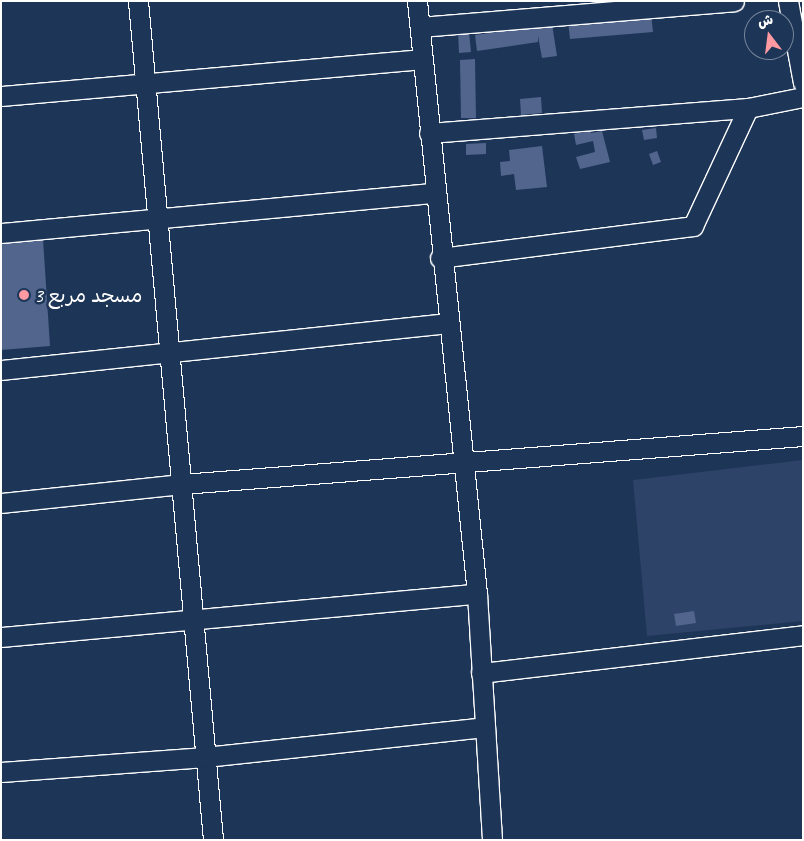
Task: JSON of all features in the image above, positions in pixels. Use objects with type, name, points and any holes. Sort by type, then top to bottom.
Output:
[{"type":"street","points":[[138,1],[156,220],[195,619],[213,840]]},
{"type":"street","points":[[417,1],[433,193],[449,324],[477,594],[492,840]]},
{"type":"street","points":[[420,26],[734,1]]},
{"type":"street","points":[[788,1],[798,42],[803,83]]},
{"type":"street","points":[[1,96],[422,59]]},
{"type":"street","points":[[429,133],[748,108],[803,97]]},
{"type":"street","points":[[440,258],[693,226],[748,108]]},
{"type":"street","points":[[1,233],[433,193]]},
{"type":"street","points":[[1,370],[449,324]]},
{"type":"street","points":[[1,504],[182,484],[463,465],[803,436]]},
{"type":"street","points":[[1,637],[477,594]]},
{"type":"street","points":[[481,673],[803,635]]},
{"type":"street","points":[[1,772],[205,757],[484,727]]},
{"type":"shaded area","points":[[803,460],[803,621],[647,636],[633,480]]},
{"type":"building","points":[[651,14],[653,32],[570,39],[568,21]]},
{"type":"building","points":[[552,24],[557,56],[542,58],[538,36],[538,42],[477,51],[475,35]]},
{"type":"building","points":[[458,32],[469,32],[471,52],[459,53]]},
{"type":"building","points":[[475,59],[476,118],[461,118],[460,60]]},
{"type":"building","points":[[541,97],[542,113],[521,115],[520,99]]},
{"type":"building","points":[[656,128],[657,138],[644,140],[642,130]]},
{"type":"building","points":[[590,130],[591,133],[602,131],[610,162],[580,169],[576,157],[595,152],[593,141],[576,145],[574,134]]},
{"type":"building","points":[[486,143],[486,154],[466,155],[466,144]]},
{"type":"building","points":[[542,146],[547,187],[516,190],[514,174],[501,176],[500,162],[510,161],[509,150]]},
{"type":"building","points":[[657,151],[661,162],[653,165],[649,154]]},
{"type":"building","name":"مسجد مربع 3","points":[[43,239],[50,346],[1,350],[1,243]]},
{"type":"building","points":[[694,611],[696,623],[676,626],[674,614]]},
{"type":"place","name":"مسجد مربع 3","points":[[24,295]]}]
